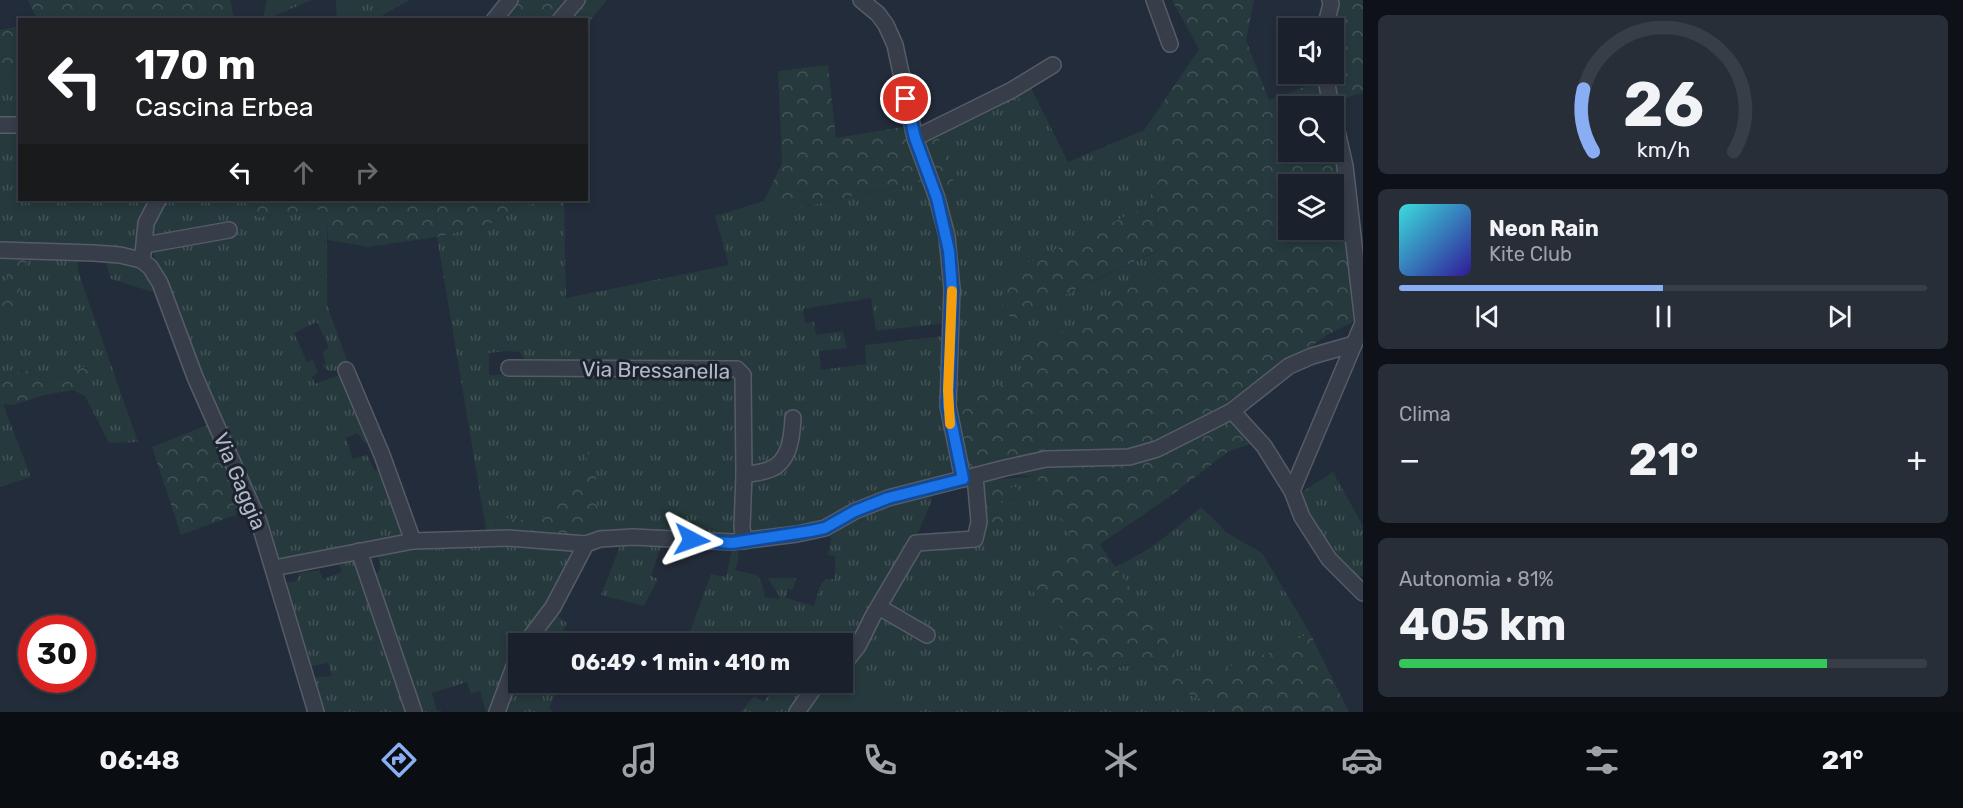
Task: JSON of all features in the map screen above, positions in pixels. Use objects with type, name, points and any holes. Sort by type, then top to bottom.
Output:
[{"type":"street","points":[[496,18],[510,0]]},
{"type":"street","points":[[562,18],[577,0]]},
{"type":"street","points":[[853,652],[916,543],[975,538],[979,522],[969,477],[948,406],[952,289],[949,251],[937,198],[915,138],[899,59],[890,33],[878,14],[861,0]]},
{"type":"street","points":[[1154,0],[1170,44]]},
{"type":"street","points":[[1328,18],[1330,0]]},
{"type":"street","points":[[915,138],[1012,90],[1053,65]]},
{"type":"street","points":[[0,125],[18,125]]},
{"type":"street","points":[[1292,491],[1363,323],[1344,158]]},
{"type":"street","points":[[143,252],[146,223],[155,201]]},
{"type":"street","points":[[0,250],[143,252],[229,230]]},
{"type":"street","name":"Via Gaggia","points":[[143,252],[160,283],[195,377],[259,522],[316,712]]},
{"type":"street","points":[[274,568],[413,541],[508,538],[586,544],[600,539],[633,537],[732,543],[797,534],[825,528],[855,511],[888,498],[969,477],[1047,459],[1128,457],[1157,449],[1232,411],[1288,366],[1312,356],[1354,344]]},
{"type":"street","name":"Via Bressanella","points":[[509,368],[737,369],[743,375],[742,527],[744,541]]},
{"type":"street","points":[[346,370],[382,455],[413,541]]},
{"type":"street","points":[[1232,411],[1264,446],[1292,491],[1302,517],[1329,559],[1363,593]]},
{"type":"street","points":[[744,475],[770,470],[782,460],[791,442],[793,417]]},
{"type":"street","points":[[533,633],[552,607],[586,544]]},
{"type":"street","points":[[360,551],[414,712]]},
{"type":"street","points":[[879,607],[927,635]]},
{"type":"street","points":[[497,712],[508,682]]},
{"type":"street","points":[[797,712],[810,693]]},
{"type":"green space","points":[[28,0],[230,0],[234,18],[37,18]]},
{"type":"green space","points":[[267,0],[312,0],[269,18],[263,18]]},
{"type":"green space","points":[[336,0],[410,0],[378,18],[337,18]]},
{"type":"green space","points":[[505,0],[607,0],[588,23],[588,18],[491,18]]},
{"type":"green space","points":[[1172,0],[1254,0],[1246,40],[1269,100],[1278,97],[1278,162],[1344,162],[1344,138],[1349,161],[1363,317],[1327,335],[1229,407],[1254,443],[1229,451],[1168,498],[1100,544],[1164,636],[1182,668],[1208,674],[1274,651],[1310,633],[1349,712],[1215,712],[1216,705],[1174,688],[1153,658],[1096,673],[1026,582],[1076,545],[1035,476],[954,472],[946,409],[941,393],[1024,382],[1019,342],[1080,328],[1099,300],[1152,280],[1156,251],[1012,320],[1002,305],[1006,273],[1145,207],[1172,153],[1144,130],[1199,49]]},
{"type":"green space","points":[[1333,0],[1363,0],[1363,93],[1344,98],[1344,96],[1280,96],[1309,84],[1344,84],[1344,18],[1328,18]]},
{"type":"green space","points":[[18,26],[18,79],[0,73],[0,30]]},
{"type":"green space","points":[[828,65],[836,138],[908,126],[928,180],[787,210],[764,201],[782,163],[778,71]]},
{"type":"green space","points":[[0,73],[18,79],[18,124],[0,124]]},
{"type":"green space","points":[[1029,85],[1033,92],[938,136],[955,186],[943,197],[919,139]]},
{"type":"green space","points":[[1033,92],[1068,162],[1144,130],[1172,153],[1145,207],[1006,273],[1012,320],[1157,251],[1152,280],[1099,300],[1080,328],[1019,342],[1025,382],[955,473],[829,521],[752,536],[746,531],[746,368],[681,361],[639,367],[637,359],[623,360],[618,367],[529,365],[519,352],[489,353],[489,375],[739,375],[737,538],[616,533],[582,536],[598,521],[588,452],[584,482],[571,485],[548,514],[533,520],[496,517],[495,533],[487,535],[437,237],[497,222],[517,207],[546,201],[564,201],[566,298],[729,265],[715,216],[764,201],[788,210],[928,180],[944,240],[947,323],[876,331],[871,298],[803,309],[805,323],[814,322],[816,335],[843,331],[847,348],[819,351],[821,370],[866,364],[865,345],[944,336],[940,390],[942,393],[952,384],[943,197],[955,186],[938,136]]},
{"type":"green space","points":[[0,127],[18,127],[18,201],[148,201],[151,203],[141,246],[130,250],[0,247]]},
{"type":"green space","points":[[164,201],[254,201],[257,217],[327,209],[327,305],[348,363],[338,370],[331,371],[322,365],[326,363],[322,352],[329,348],[317,322],[294,333],[307,362],[313,360],[318,373],[312,377],[315,384],[344,373],[372,441],[364,443],[358,433],[346,438],[353,459],[367,455],[375,471],[380,467],[404,529],[402,534],[277,561],[151,249],[151,228]]},
{"type":"green space","points":[[254,201],[546,201],[517,207],[497,222],[437,237],[368,247],[328,240],[326,209],[257,217]]},
{"type":"green space","points":[[0,254],[12,256],[15,315],[27,256],[77,256],[78,271],[138,442],[109,443],[85,396],[73,390],[98,376],[84,367],[46,383],[30,370],[0,376]]},
{"type":"green space","points":[[12,256],[27,256],[15,315],[1,310]]},
{"type":"green space","points":[[104,258],[137,268],[159,294],[111,279]]},
{"type":"green space","points":[[83,367],[99,376],[73,390],[44,395],[13,405],[0,404],[0,376],[30,370],[46,383]]},
{"type":"green space","points":[[0,404],[3,404],[31,477],[0,487]]},
{"type":"green space","points":[[212,423],[249,510],[181,535],[152,447]]},
{"type":"green space","points":[[588,452],[595,452],[598,521],[582,536],[495,533],[496,517],[533,520],[548,514],[571,485],[584,482]]},
{"type":"green space","points":[[1333,472],[1363,526],[1363,576],[1355,578],[1327,548],[1305,513],[1302,492]]},
{"type":"green space","points":[[1035,476],[1076,545],[1026,582],[1096,673],[1153,658],[1174,688],[1216,705],[1215,712],[741,712],[754,696],[763,702],[771,693],[853,693],[853,654],[918,551],[969,546],[1000,501],[1018,488],[973,501],[971,482]]},
{"type":"green space","points":[[1018,487],[1021,505],[1001,501],[1008,527],[995,528],[975,519],[984,489]]},
{"type":"green space","points":[[930,489],[932,500],[915,540],[853,643],[853,633],[690,633],[711,574],[726,577],[732,549],[737,549],[738,555],[735,570],[757,575],[762,583],[765,597],[780,599],[768,578],[796,578],[793,590],[788,589],[786,598],[814,606],[820,586],[825,579],[835,579],[835,556],[828,555],[831,539],[827,530]]},
{"type":"green space","points":[[1201,507],[1227,533],[1262,553],[1310,633],[1274,651],[1208,674],[1182,668],[1174,652],[1114,567],[1149,548]]},
{"type":"green space","points":[[622,541],[662,542],[651,576],[658,579],[644,606],[601,595]]},
{"type":"green space","points":[[422,544],[578,546],[533,633],[508,633],[508,681],[492,712],[486,712],[480,691],[471,694],[467,682],[432,693],[437,711],[441,710],[441,712],[417,712],[372,575],[380,569],[378,557],[407,551]]},
{"type":"green space","points":[[358,556],[411,712],[323,712],[313,678],[332,676],[328,663],[306,667],[284,583],[296,581],[300,573],[319,570],[323,579],[342,572],[338,560]]},
{"type":"green space","points":[[555,614],[567,623],[562,633],[539,633]]},
{"type":"green space","points":[[853,678],[900,711],[899,712],[797,712],[813,693],[853,693]]},
{"type":"green space","points":[[508,693],[556,693],[549,708],[553,712],[501,712]]},
{"type":"slow traffic","points":[[950,424],[948,390],[952,291]]},
{"type":"route","points":[[692,540],[732,543],[825,528],[855,511],[888,498],[963,479],[948,406],[952,289],[947,236],[937,198],[915,138],[906,99]]}]
